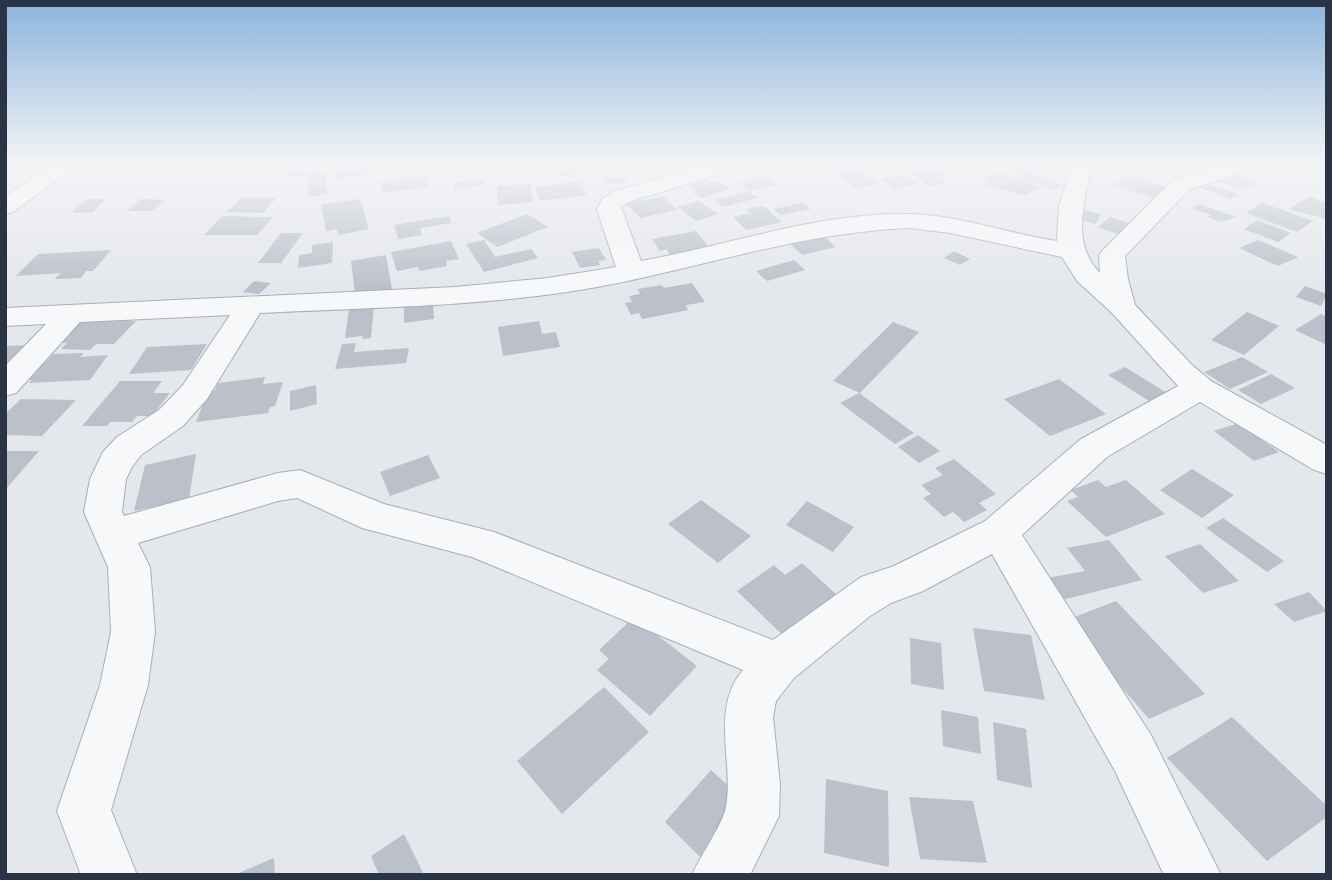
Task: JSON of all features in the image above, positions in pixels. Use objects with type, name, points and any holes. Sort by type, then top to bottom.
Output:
[{"type":"street","points":[[610,206],[630,265],[629,271]]},
{"type":"street","points":[[1072,206],[1072,251],[1083,270],[1122,307],[1181,372],[1200,388],[1327,461]]},
{"type":"street","points":[[1122,307],[1114,279],[1112,255],[1160,206]]},
{"type":"street","points":[[5,317],[74,312],[249,307],[455,295],[548,286],[678,264],[780,236],[880,222],[951,225],[1027,245],[1072,251]]},
{"type":"street","points":[[109,875],[84,811],[120,698],[133,632],[130,567],[103,512],[108,479],[116,461],[129,446],[171,418],[195,392],[249,307]]},
{"type":"street","points":[[5,386],[74,312]]},
{"type":"street","points":[[720,875],[752,816],[754,785],[749,717],[754,692],[778,663],[876,590],[908,579],[999,532],[1094,448],[1200,388]]},
{"type":"street","points":[[112,535],[278,487],[300,484],[376,516],[480,543],[778,663]]},
{"type":"street","points":[[999,532],[1133,753],[1193,875]]},
{"type":"building","points":[[79,206],[99,206],[93,212],[72,213]]},
{"type":"building","points":[[133,206],[158,206],[152,211],[127,211]]},
{"type":"building","points":[[233,206],[269,206],[263,213],[227,212]]},
{"type":"building","points":[[321,206],[362,206],[369,229],[339,235],[337,229],[326,231]]},
{"type":"building","points":[[629,206],[673,206],[677,210],[640,218]]},
{"type":"building","points":[[706,206],[718,214],[696,221],[678,207]]},
{"type":"building","points":[[764,206],[782,222],[746,230],[733,217],[751,213],[746,209]]},
{"type":"building","points":[[807,206],[811,209],[781,215],[773,209]]},
{"type":"building","points":[[1205,206],[1236,217],[1221,222],[1192,208]]},
{"type":"building","points":[[1257,206],[1271,206],[1313,221],[1297,232],[1246,213]]},
{"type":"building","points":[[1294,206],[1327,206],[1327,219],[1289,209]]},
{"type":"building","points":[[1086,210],[1101,214],[1096,224],[1079,220]]},
{"type":"building","points":[[527,214],[548,227],[497,247],[477,233]]},
{"type":"building","points":[[222,216],[273,217],[257,235],[204,235]]},
{"type":"building","points":[[449,216],[452,223],[420,228],[422,235],[398,239],[394,225]]},
{"type":"building","points":[[1110,217],[1135,225],[1123,236],[1098,227]]},
{"type":"building","points":[[1257,220],[1291,233],[1278,242],[1244,229]]},
{"type":"building","points":[[696,231],[710,248],[670,255],[666,249],[660,251],[652,239]]},
{"type":"building","points":[[819,232],[836,247],[802,255],[785,239]]},
{"type":"building","points":[[281,233],[303,233],[281,263],[258,263]]},
{"type":"building","points":[[484,240],[495,257],[531,249],[538,258],[484,272],[466,244]]},
{"type":"building","points":[[1258,240],[1298,257],[1278,266],[1239,248]]},
{"type":"building","points":[[451,241],[459,259],[446,261],[447,266],[420,271],[418,267],[397,271],[391,252]]},
{"type":"building","points":[[333,242],[332,263],[298,268],[299,255],[312,253],[312,245]]},
{"type":"building","points":[[599,248],[606,260],[598,261],[600,265],[580,268],[572,252]]},
{"type":"building","points":[[111,250],[93,271],[86,271],[81,278],[55,279],[61,273],[16,276],[38,254]]},
{"type":"building","points":[[954,251],[970,259],[960,265],[944,258]]},
{"type":"building","points":[[386,255],[392,289],[355,295],[351,261]]},
{"type":"building","points":[[794,260],[805,270],[767,281],[756,271]]},
{"type":"building","points":[[254,281],[271,283],[259,294],[243,292]]},
{"type":"building","points":[[692,283],[705,302],[686,305],[688,310],[642,319],[639,313],[631,315],[625,303],[632,302],[629,296],[640,294],[638,289]]},
{"type":"building","points":[[1305,286],[1327,294],[1321,306],[1296,297]]},
{"type":"building","points":[[433,303],[434,319],[404,323],[404,307]]},
{"type":"building","points":[[374,306],[371,338],[345,338],[349,309]]},
{"type":"building","points":[[1247,312],[1279,326],[1244,355],[1211,340]]},
{"type":"building","points":[[1321,314],[1327,317],[1327,345],[1295,330]]},
{"type":"building","points":[[76,321],[136,321],[114,344],[96,344],[90,350],[61,349],[67,343],[53,343]]},
{"type":"building","points":[[539,321],[542,334],[556,332],[560,347],[503,356],[498,327]]},
{"type":"building","points":[[893,322],[919,332],[860,393],[833,381]]},
{"type":"building","points":[[356,343],[354,352],[409,348],[406,363],[335,369],[342,344]]},
{"type":"building","points":[[207,344],[191,370],[129,374],[147,347]]},
{"type":"building","points":[[29,345],[5,371],[5,346]]},
{"type":"building","points":[[84,353],[80,357],[108,355],[90,380],[29,383],[32,380],[26,380],[53,354]]},
{"type":"building","points":[[1242,357],[1268,372],[1230,389],[1204,372]]},
{"type":"building","points":[[1125,367],[1167,393],[1149,401],[1108,375]]},
{"type":"building","points":[[1271,374],[1295,388],[1261,404],[1238,390]]},
{"type":"building","points":[[265,377],[263,384],[283,382],[275,406],[270,407],[268,413],[196,422],[208,391],[215,390],[218,383]]},
{"type":"building","points":[[1059,379],[1106,414],[1050,436],[1004,399]]},
{"type":"building","points":[[120,381],[162,381],[153,393],[170,393],[152,416],[137,416],[132,422],[110,422],[107,426],[82,426]]},
{"type":"building","points":[[316,385],[317,404],[290,411],[290,391]]},
{"type":"building","points":[[859,393],[914,433],[895,444],[840,403]]},
{"type":"building","points":[[21,399],[76,400],[42,436],[5,435],[5,414]]},
{"type":"building","points":[[1239,423],[1279,452],[1254,461],[1214,431]]},
{"type":"building","points":[[918,435],[940,451],[919,463],[898,447]]},
{"type":"building","points":[[5,451],[39,451],[5,490]]},
{"type":"building","points":[[196,454],[189,499],[134,511],[145,465]]},
{"type":"building","points":[[428,455],[440,478],[390,496],[380,472]]},
{"type":"building","points":[[954,459],[996,494],[979,503],[987,510],[964,522],[953,512],[944,517],[923,498],[931,494],[921,485],[943,475],[935,468]]},
{"type":"building","points":[[1192,469],[1234,495],[1202,518],[1160,490]]},
{"type":"building","points":[[1098,480],[1106,487],[1126,480],[1165,514],[1106,537],[1067,501],[1078,497],[1071,490]]},
{"type":"building","points":[[701,500],[751,536],[718,563],[668,524]]},
{"type":"building","points":[[807,501],[854,527],[833,552],[786,525]]},
{"type":"building","points":[[1223,518],[1284,561],[1267,572],[1206,528]]},
{"type":"building","points":[[1109,540],[1142,580],[1058,601],[1042,579],[1085,571],[1067,548]]},
{"type":"building","points":[[1200,544],[1239,581],[1203,593],[1165,556]]},
{"type":"building","points":[[802,563],[849,606],[796,648],[737,591],[774,565],[785,575]]},
{"type":"building","points":[[1309,592],[1327,611],[1294,622],[1274,604]]},
{"type":"building","points":[[1116,601],[1205,694],[1149,719],[1064,621]]},
{"type":"building","points":[[634,617],[697,666],[650,716],[597,670],[609,659],[599,650]]},
{"type":"building","points":[[973,628],[1031,635],[1045,700],[984,691]]},
{"type":"building","points":[[910,638],[941,643],[944,690],[911,684]]},
{"type":"building","points":[[604,687],[649,732],[562,814],[517,761]]},
{"type":"building","points":[[941,710],[978,717],[981,754],[943,746]]},
{"type":"building","points":[[1232,717],[1327,806],[1327,817],[1267,861],[1167,758]]},
{"type":"building","points":[[993,722],[1026,729],[1032,788],[997,780]]},
{"type":"building","points":[[711,770],[749,805],[703,860],[665,822]]},
{"type":"building","points":[[826,779],[888,791],[889,867],[824,853]]},
{"type":"building","points":[[909,797],[973,801],[987,863],[920,859]]},
{"type":"building","points":[[404,834],[424,875],[379,875],[371,856]]},
{"type":"building","points":[[274,858],[275,875],[234,875]]}]
